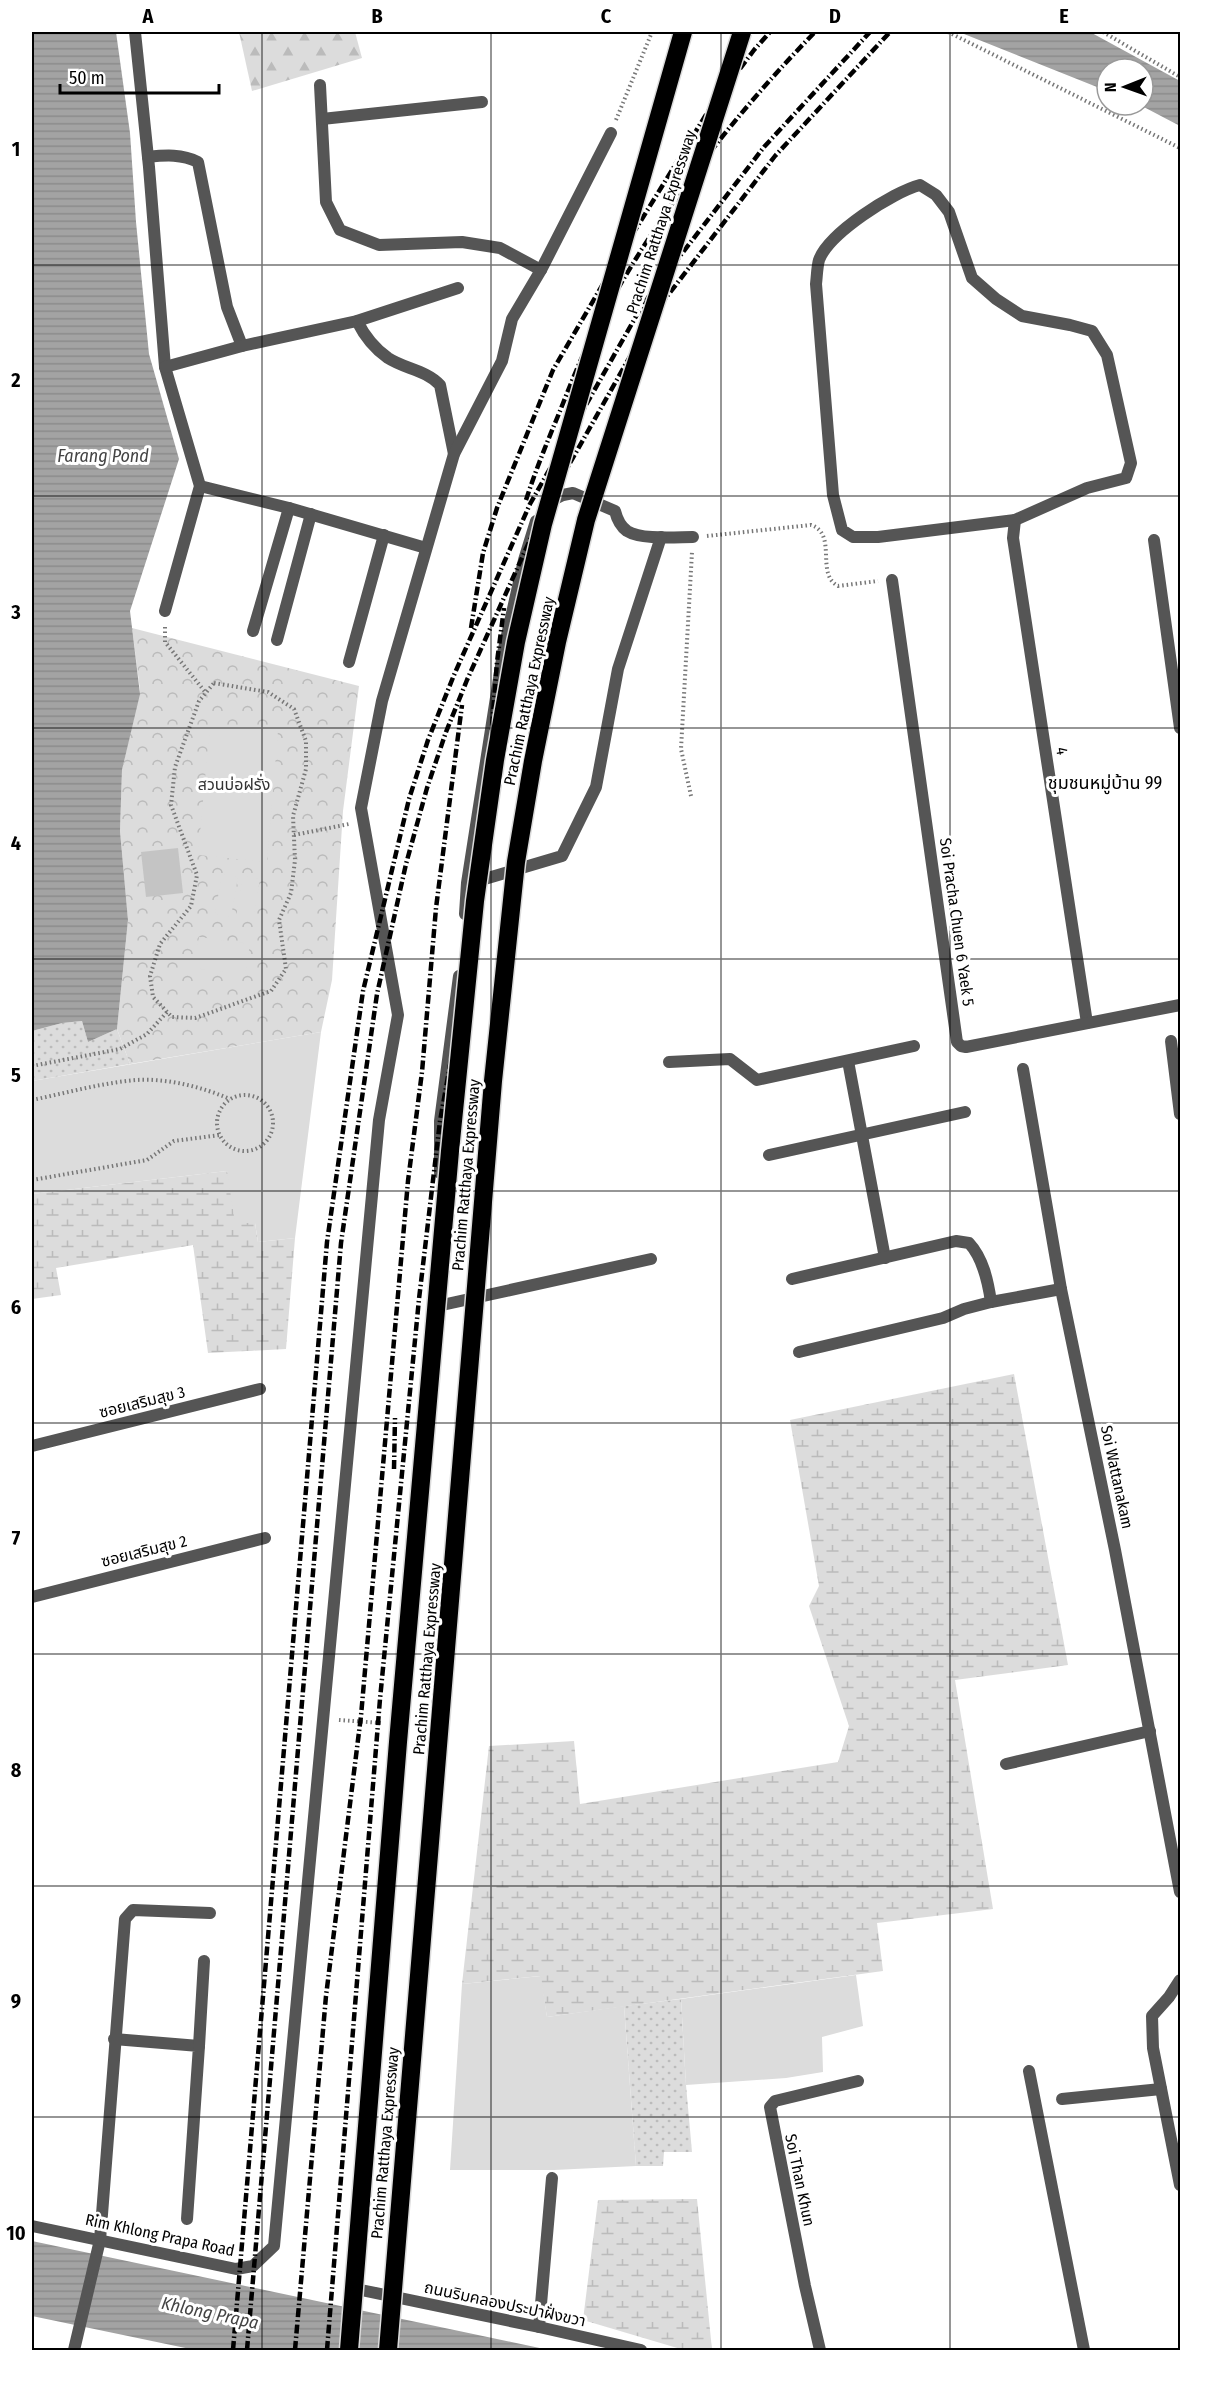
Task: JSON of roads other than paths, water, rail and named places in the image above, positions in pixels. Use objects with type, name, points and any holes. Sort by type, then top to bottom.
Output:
[{"type":"highway","name":"Prachim Ratthaya Expressway","points":[[349,2350],[398,1743],[450,1151],[475,901],[490,795],[516,642],[543,524],[683,32]]},
{"type":"highway","name":"Prachim Ratthaya Expressway","points":[[388,2350],[493,1081],[516,862],[552,663],[586,520],[742,32]]},
{"type":"street","points":[[135,32],[165,367],[200,486],[165,611]]},
{"type":"street","points":[[320,85],[326,202],[340,230],[379,245],[462,242],[500,248],[541,270]]},
{"type":"street","points":[[322,119],[482,102]]},
{"type":"street","points":[[200,486],[311,514],[426,548],[454,454],[501,361],[512,319],[541,270],[611,133]]},
{"type":"street","points":[[148,158],[188,157],[198,162],[227,308],[242,346]]},
{"type":"street","points":[[920,185],[936,195],[950,212],[972,278],[996,299],[1022,316],[1092,331],[1107,355],[1129,449],[1131,463],[1126,477],[1087,488],[1015,520],[878,537],[853,537],[842,530],[833,495],[816,284],[819,259],[844,231],[879,203],[905,189],[920,185]]},
{"type":"street","points":[[165,367],[242,346],[357,321],[458,288]]},
{"type":"street","points":[[357,321],[364,335],[388,358],[432,378],[440,385],[454,454]]},
{"type":"street","points":[[651,1259],[433,1307],[440,1192],[440,1121],[463,954],[467,883],[503,653],[524,560],[541,507],[563,495],[573,493],[615,511],[619,522],[628,531],[661,537],[693,537]]},
{"type":"street","points":[[254,631],[289,508]]},
{"type":"street","points":[[277,640],[311,514]]},
{"type":"street","name":"4","points":[[1015,520],[1013,538],[1087,1023]]},
{"type":"street","points":[[349,662],[384,535]]},
{"type":"street","points":[[467,883],[562,856],[596,787],[618,669],[661,537]]},
{"type":"street","points":[[1154,540],[1180,728]]},
{"type":"street","name":"Rim Khlong Prapa Road","points":[[32,2226],[236,2269],[253,2266],[274,2246],[379,1120],[398,1015],[361,808],[382,701],[426,548]]},
{"type":"street","name":"Soi Pracha Chuen 6 Yaek 5","points":[[892,580],[957,1042],[966,1047],[1180,1005]]},
{"type":"street","points":[[1171,1041],[1180,1107]]},
{"type":"street","points":[[669,1062],[730,1059],[757,1080],[914,1046]]},
{"type":"street","points":[[848,1061],[885,1258]]},
{"type":"street","name":"Soi Wattanakam","points":[[1023,1069],[1061,1289],[1180,1893]]},
{"type":"street","points":[[769,1155],[965,1112]]},
{"type":"street","points":[[792,1279],[956,1241],[969,1243],[977,1251],[988,1284],[991,1302]]},
{"type":"street","points":[[799,1352],[943,1318],[964,1309],[991,1302],[1061,1289]]},
{"type":"street","name":"ถนนริมคลองประปาฝั่งขวา","points":[[433,1307],[421,1507],[361,2290],[641,2350]]},
{"type":"street","name":"ซอยเสริมสุข 3","points":[[32,1446],[260,1389]]},
{"type":"street","name":"ซอยเสริมสุข 2","points":[[32,1597],[265,1538]]},
{"type":"street","points":[[1006,1764],[1149,1731]]},
{"type":"street","points":[[74,2350],[100,2240],[125,1918],[133,1910],[210,1913]]},
{"type":"street","points":[[186,2219],[204,1961]]},
{"type":"street","points":[[1180,1980],[1152,2016],[1153,2048],[1180,2185]]},
{"type":"street","points":[[114,2039],[199,2046]]},
{"type":"street","points":[[1029,2071],[1084,2350]]},
{"type":"street","name":"Soi Than Khun","points":[[820,2350],[770,2107],[774,2101],[858,2081]]},
{"type":"street","points":[[1062,2099],[1161,2089]]},
{"type":"street","points":[[539,2327],[552,2178]]},
{"type":"water","name":"Farang Pond","points":[[32,32],[116,32],[130,133],[149,354],[179,459],[130,611],[140,694],[122,770],[120,831],[128,920],[117,1029],[88,1042],[82,1021],[62,1023],[32,1031]]},
{"type":"water","points":[[959,32],[1090,32],[1136,57],[1095,57],[1095,86]]},
{"type":"water","points":[[1155,67],[1180,81],[1180,126],[1155,113]]},
{"type":"water","name":"Khlong Prapa","points":[[32,2241],[549,2350],[195,2350],[32,2316]]},
{"type":"railway","points":[[471,628],[483,553],[497,508],[553,370],[618,258],[707,113],[770,32]]},
{"type":"railway","points":[[526,500],[580,362],[625,276],[673,202],[726,131],[815,32]]},
{"type":"railway","points":[[233,2350],[327,1242],[363,991],[409,799],[428,740],[454,675],[530,504],[643,304],[764,147],[870,32]]},
{"type":"railway","points":[[247,2350],[341,1243],[377,994],[406,864],[427,788],[467,680],[543,511],[655,312],[775,156],[890,32]]},
{"type":"railway","points":[[327,2350],[380,1699],[419,1299],[440,1121],[472,943],[480,881],[497,662],[504,608]]},
{"type":"railway","points":[[295,2350],[326,1996],[361,1716],[408,1181],[422,1072],[436,908],[462,705]]},
{"type":"railway","points":[[394,1469],[395,1418]]},
{"type":"district","name":"ชุมชนหมู่บ้าน 99","points":[[1105,783]]},
{"type":"park label","name":"สวนบ่อฝรั่ง","points":[[234,784]]}]
